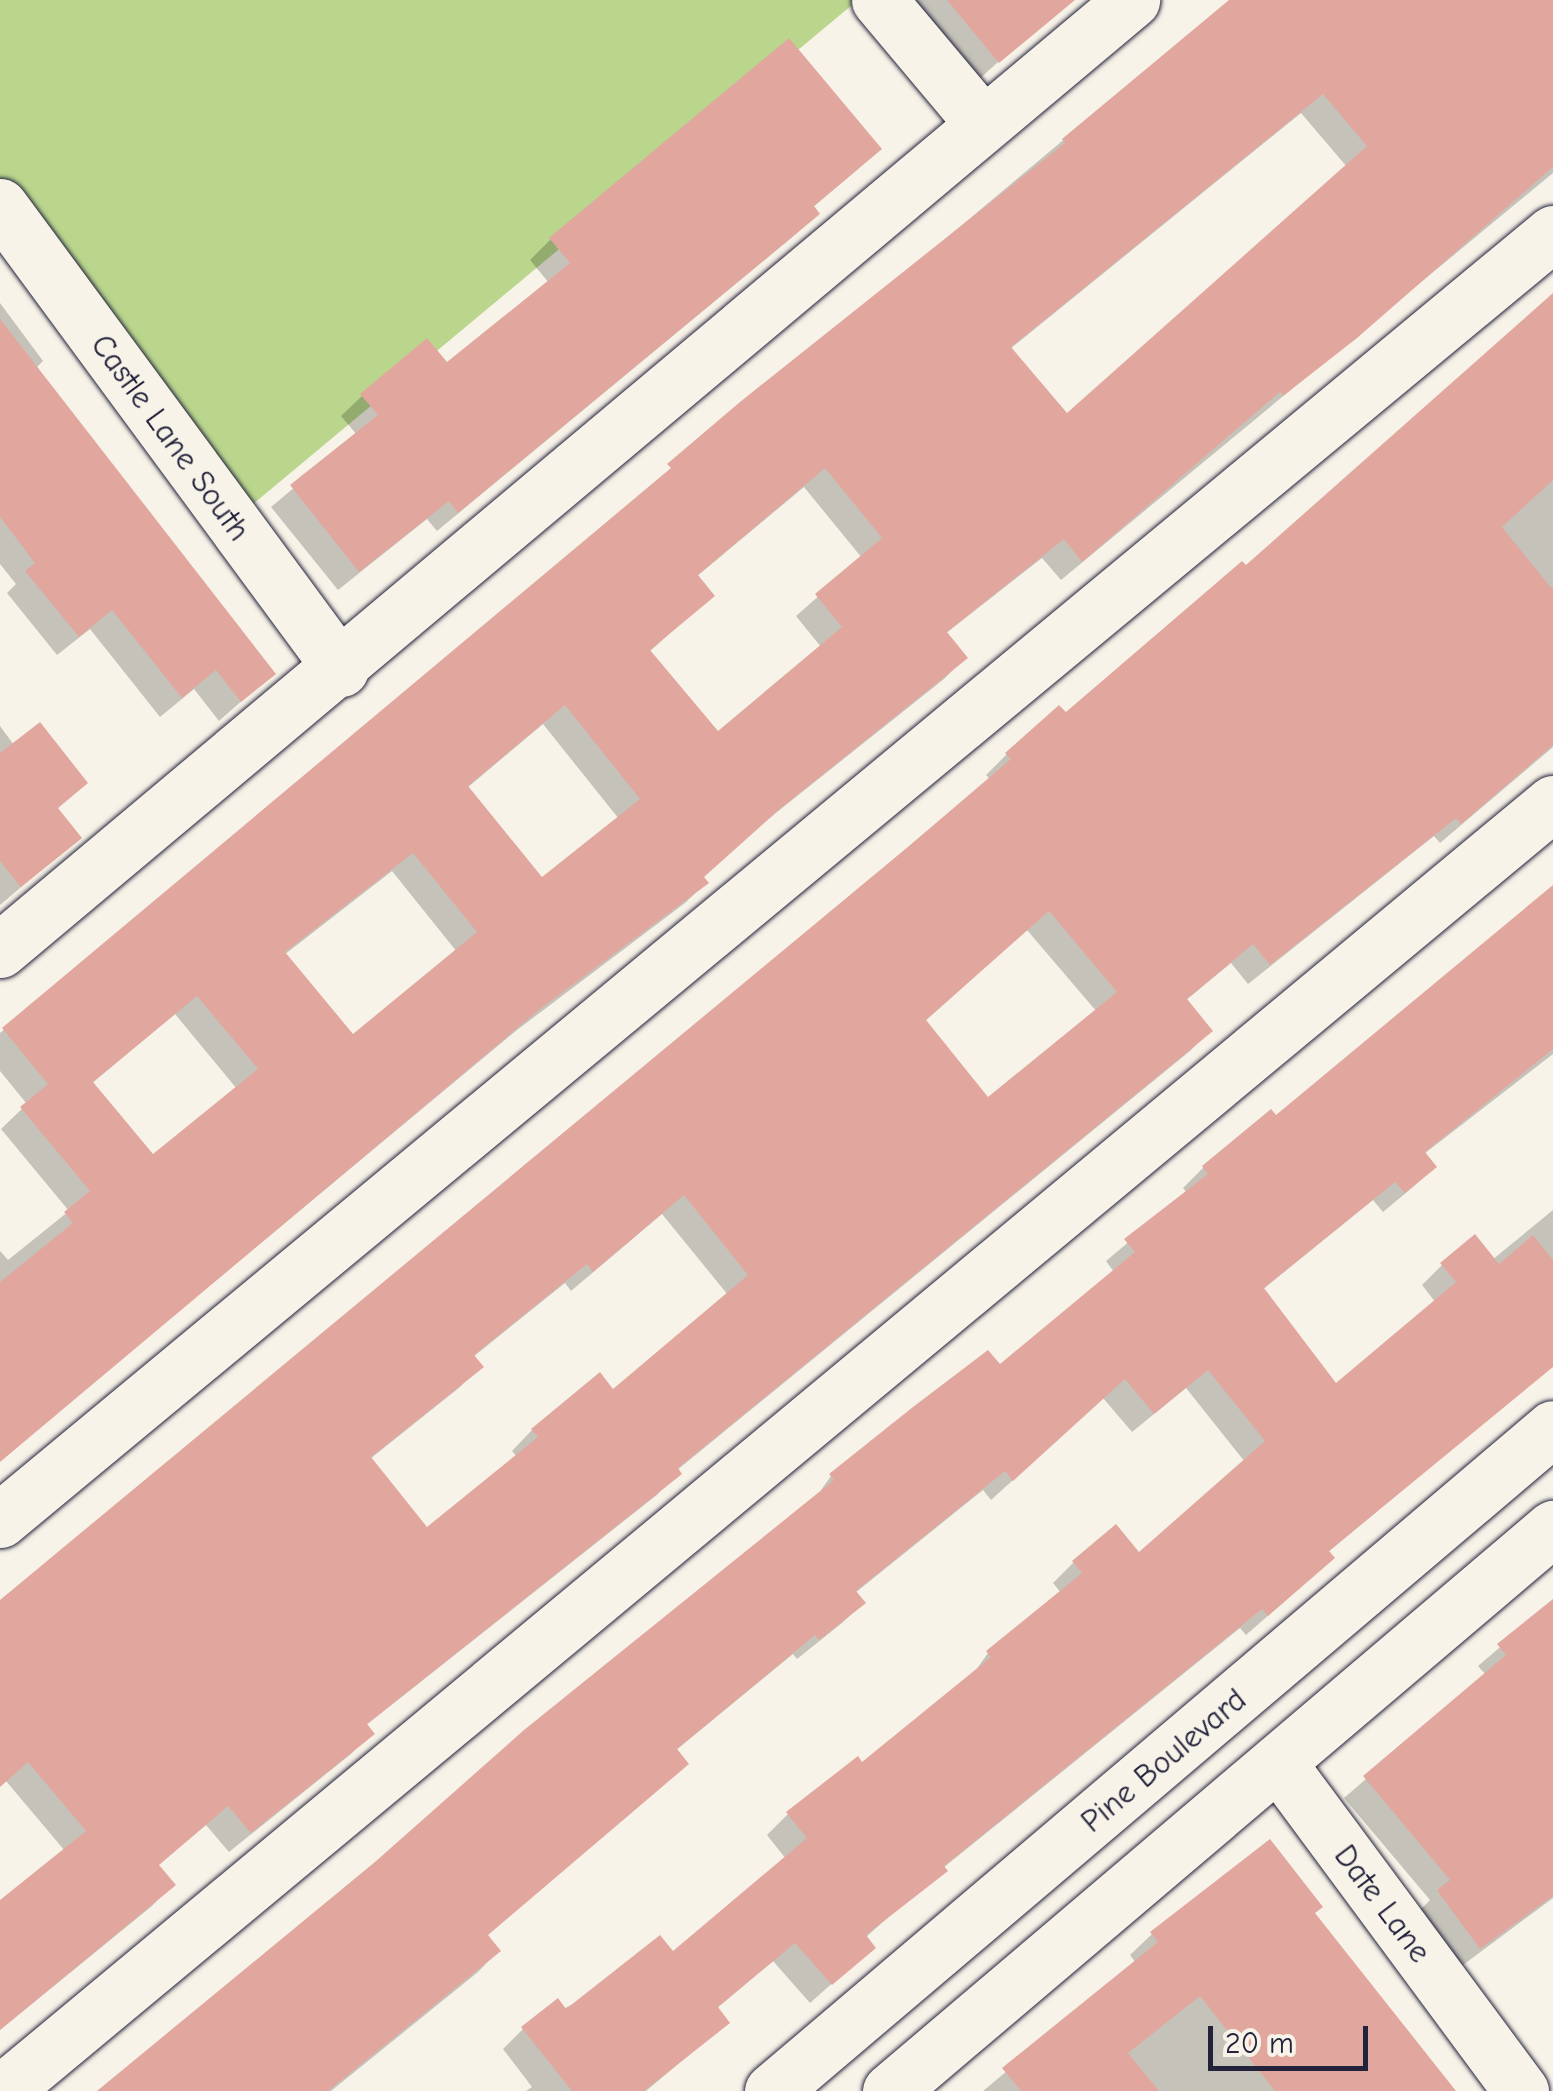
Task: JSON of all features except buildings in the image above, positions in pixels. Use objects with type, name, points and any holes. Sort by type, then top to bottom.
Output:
[{"type":"street","points":[[879,0],[983,124]]},
{"type":"street","points":[[0,950],[341,670],[1132,0]]},
{"type":"street","name":"Castle Lane South","points":[[0,206],[341,670]]},
{"type":"street","points":[[0,1520],[1553,233]]},
{"type":"street","points":[[3,2091],[1553,803]]},
{"type":"street","name":"Pine Boulevard","points":[[772,2091],[1553,1428]]},
{"type":"street","points":[[859,2018],[906,2086],[1553,1528]]},
{"type":"street","name":"Date Lane","points":[[1279,1764],[1521,2091]]},
{"type":"green space","points":[[0,0],[858,0],[228,525],[0,216]]}]
